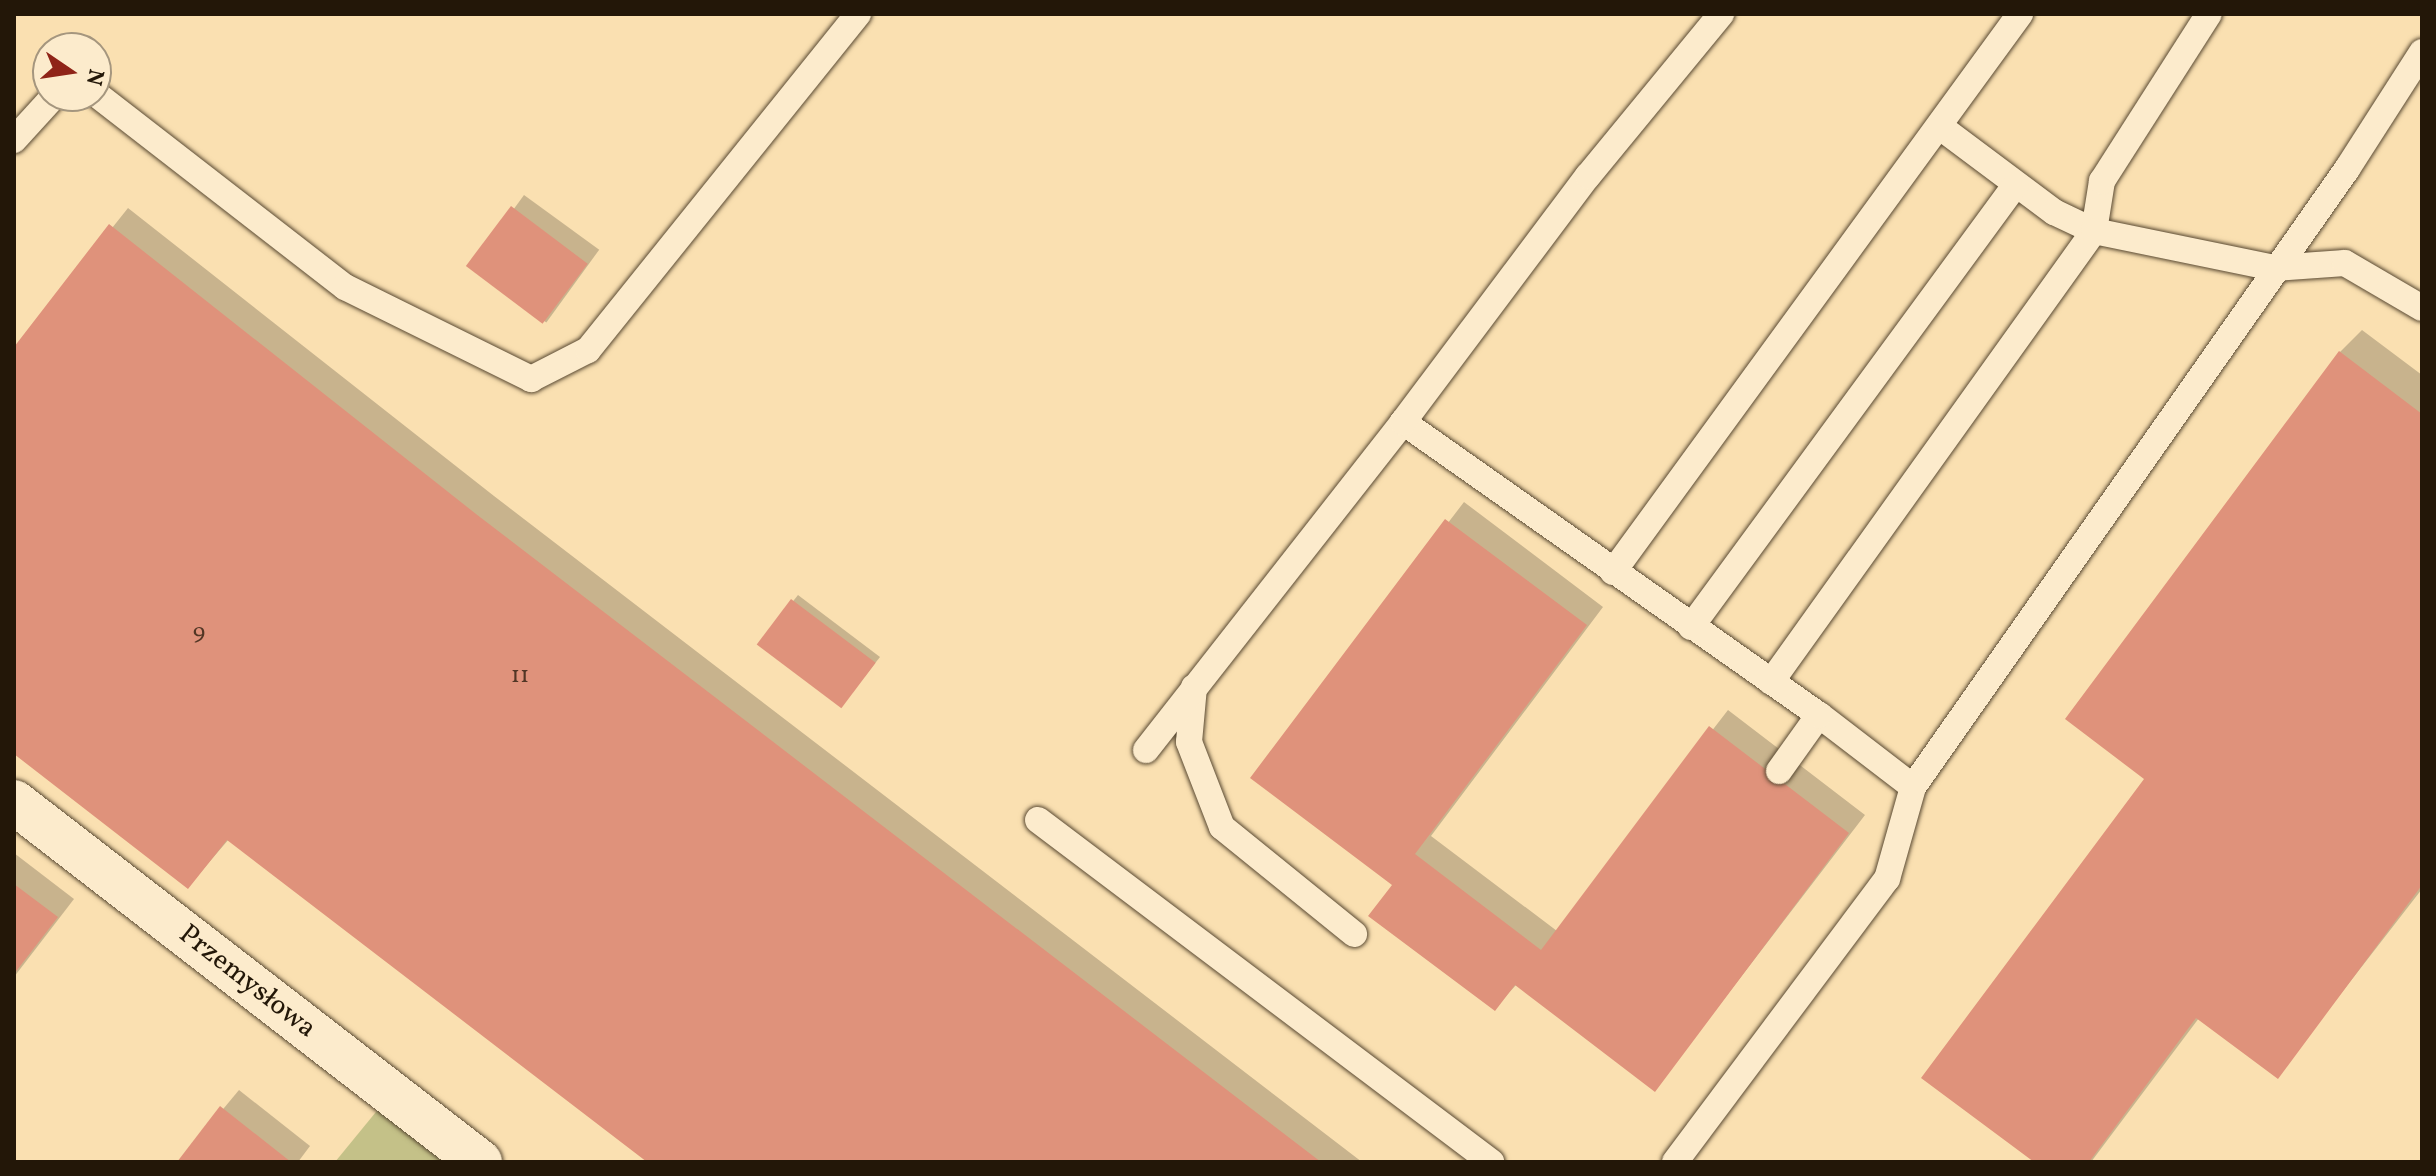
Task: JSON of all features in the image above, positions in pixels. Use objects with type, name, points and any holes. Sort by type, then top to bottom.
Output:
[{"type":"street","name":"Przemysłowa","points":[[14,802],[480,1162]]},
{"type":"lane","points":[[112,106],[345,287],[531,379],[588,350],[858,14]]},
{"type":"lane","points":[[1146,750],[1403,422],[1588,176],[1721,14]]},
{"type":"lane","points":[[1613,572],[2020,14]]},
{"type":"lane","points":[[1771,682],[2094,231],[2102,181],[2209,14]]},
{"type":"lane","points":[[1675,1162],[1887,879],[1913,787],[2274,268],[2347,169],[2422,52]]},
{"type":"lane","points":[[14,140],[39,112]]},
{"type":"lane","points":[[1939,126],[2054,212],[2094,231],[2274,268],[2345,263],[2422,308]]},
{"type":"lane","points":[[1691,627],[2016,184]]},
{"type":"lane","points":[[1403,422],[1819,715],[1913,787]]},
{"type":"lane","points":[[1194,687],[1189,742],[1222,827],[1354,934]]},
{"type":"lane","points":[[1779,771],[1819,715]]},
{"type":"lane","points":[[1038,820],[1491,1162]]},
{"type":"shaded area","points":[[380,1107],[453,1162],[335,1162]]},
{"type":"building","points":[[511,206],[588,264],[543,324],[466,266]]},
{"type":"building","points":[[109,224],[476,514],[1321,1162],[647,1162],[227,840],[188,889],[14,754],[14,347]]},
{"type":"building","points":[[2339,351],[2422,414],[2422,885],[2278,1079],[2196,1018],[2089,1162],[2034,1162],[1921,1078],[2144,779],[2065,719]]},
{"type":"building","points":[[1445,519],[1587,625],[1415,854],[1541,950],[1709,726],[1849,833],[1655,1092],[1515,985],[1495,1011],[1368,916],[1392,885],[1250,778]]},
{"type":"building","points":[[791,599],[876,663],[841,708],[757,645]]},
{"type":"building","points":[[14,884],[58,917],[14,974]]},
{"type":"building","points":[[220,1106],[291,1162],[177,1162]]}]
